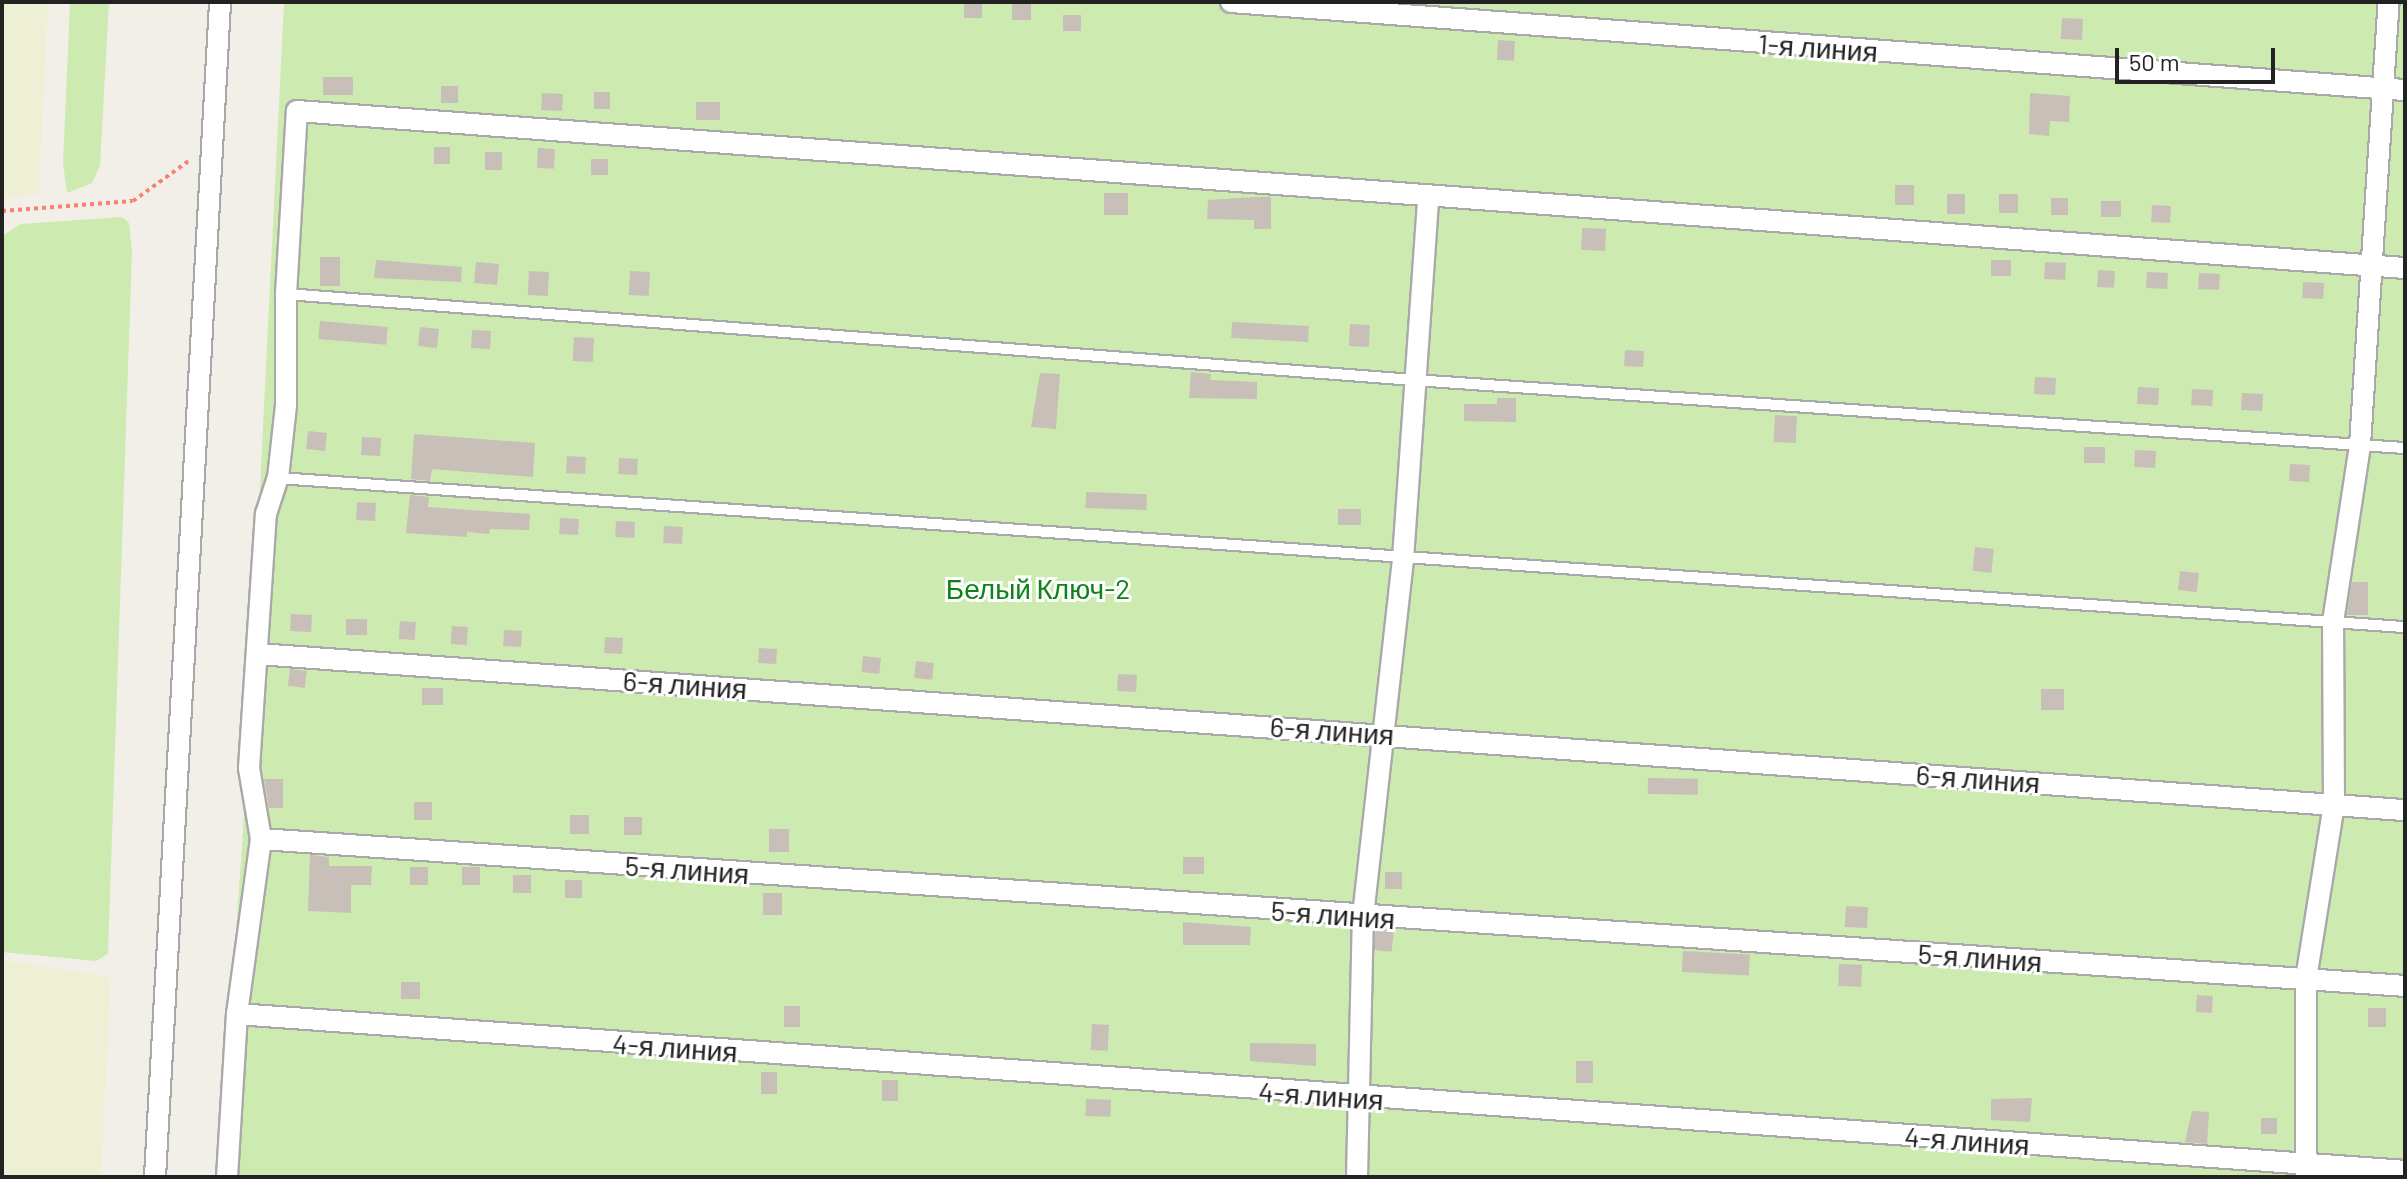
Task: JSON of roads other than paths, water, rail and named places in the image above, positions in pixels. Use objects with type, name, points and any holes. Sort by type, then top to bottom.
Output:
[{"type":"street","points":[[155,1177],[220,2]]},
{"type":"street","name":"1-я линия","points":[[1231,2],[1441,10],[2405,90]]},
{"type":"street","points":[[2307,1170],[2306,979],[2334,805],[2333,622],[2360,445],[2389,2]]},
{"type":"street","points":[[227,1177],[237,1014],[261,839],[249,768],[266,514],[278,478],[286,405],[286,294],[297,111],[2405,268]]},
{"type":"street","points":[[1357,1177],[1363,916],[1380,733],[1403,559],[1428,197]]},
{"type":"street","name":"6-я линия","points":[[258,654],[1380,733],[2405,810]]},
{"type":"street","name":"5-я линия","points":[[261,839],[2405,986]]},
{"type":"street","name":"4-я линия","points":[[237,1014],[2307,1170],[2405,1171]]},
{"type":"lane","points":[[286,294],[1414,380],[2405,448]]},
{"type":"lane","points":[[278,478],[2405,627]]},
{"type":"park label","name":"Белый Ключ-2","points":[[1038,588]]}]
